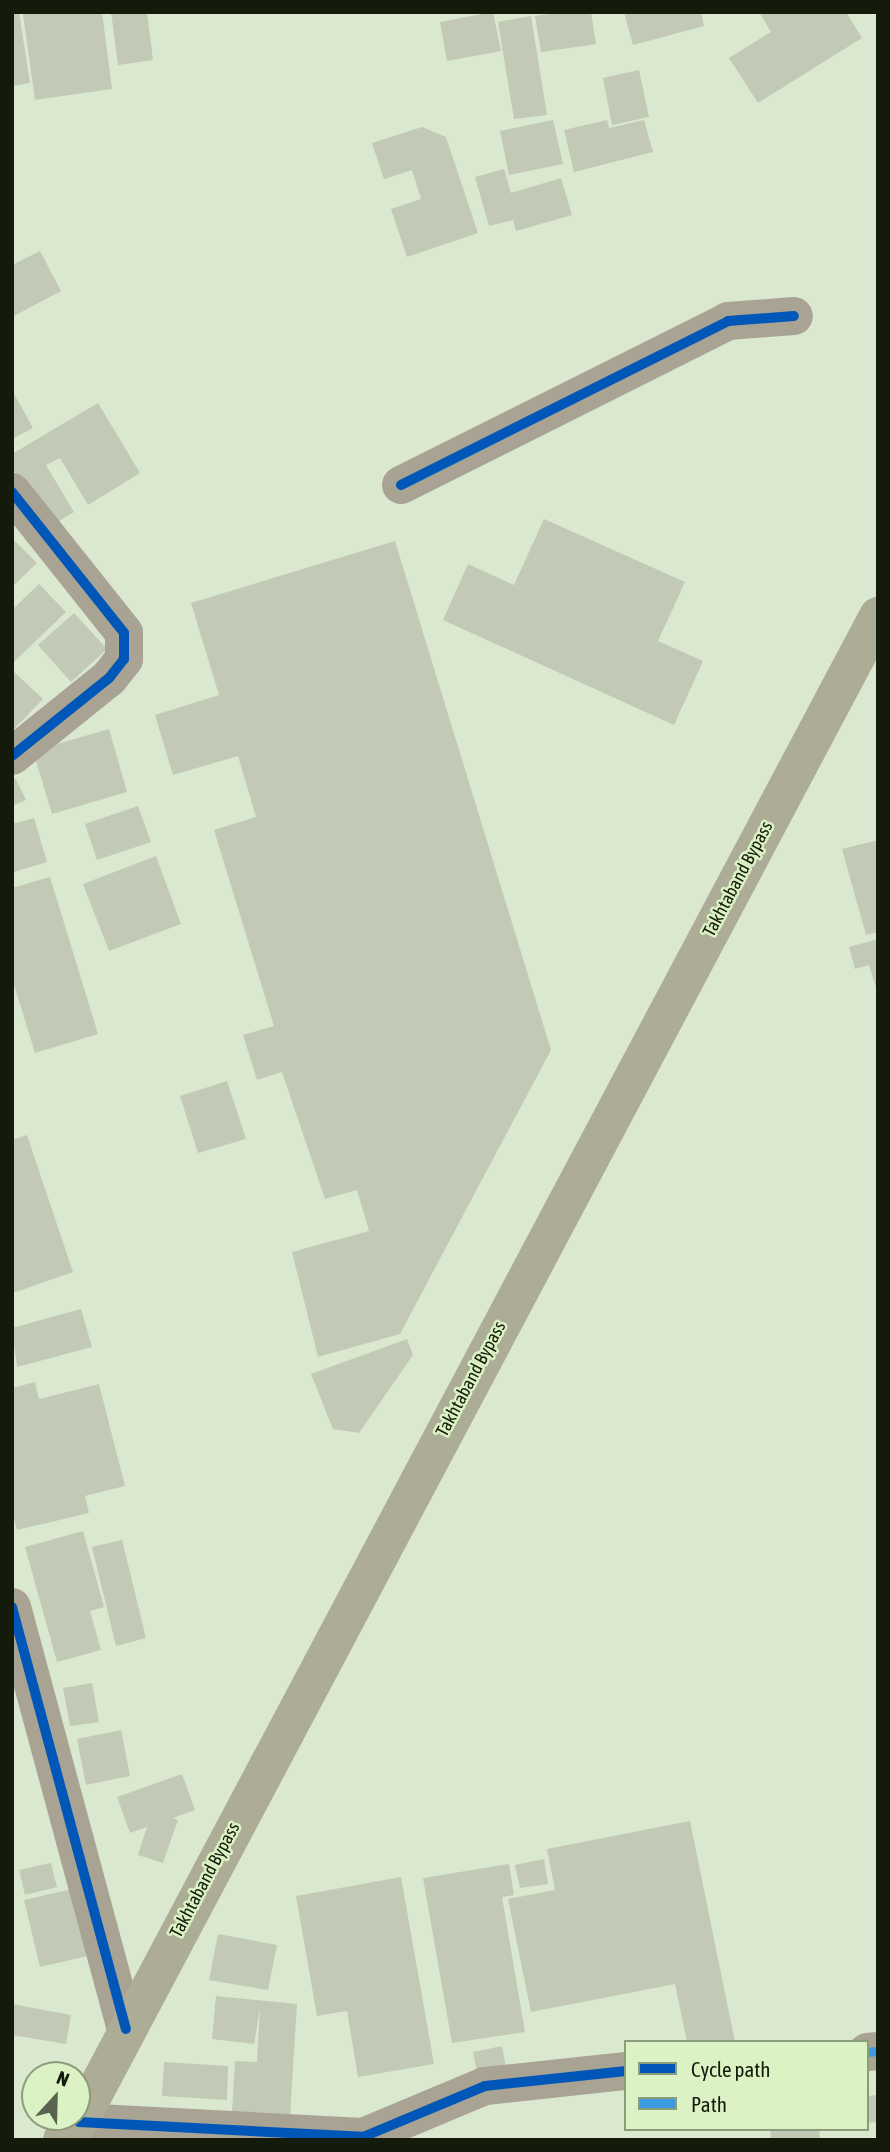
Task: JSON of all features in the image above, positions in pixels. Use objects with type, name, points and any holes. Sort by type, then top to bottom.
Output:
[{"type":"main road","name":"Takhtaband Bypass","points":[[91,2093],[878,616]]},
{"type":"street","points":[[401,485],[728,321],[794,316]]},
{"type":"street","points":[[12,492],[124,633],[124,659],[109,678],[12,756]]},
{"type":"street","points":[[12,1607],[126,2029]]},
{"type":"street","points":[[70,2131],[363,2137],[485,2086],[624,2071]]},
{"type":"building","points":[[12,12],[19,12],[30,83],[12,86]]},
{"type":"building","points":[[102,12],[112,89],[35,100],[23,14]]},
{"type":"building","points":[[111,12],[147,12],[153,60],[118,65]]},
{"type":"building","points":[[493,12],[501,51],[447,61],[440,22]]},
{"type":"building","points":[[591,12],[596,44],[541,52],[535,16]]},
{"type":"building","points":[[624,12],[701,12],[704,26],[633,45]]},
{"type":"building","points":[[759,12],[846,12],[862,38],[758,103],[729,58],[771,32]]},
{"type":"building","points":[[531,16],[547,115],[514,119],[498,22]]},
{"type":"building","points":[[639,70],[649,117],[612,125],[603,78]]},
{"type":"building","points":[[553,120],[563,164],[509,175],[500,131]]},
{"type":"building","points":[[607,120],[609,128],[644,120],[653,152],[574,172],[564,130]]},
{"type":"building","points":[[422,127],[446,137],[478,233],[407,257],[391,209],[421,199],[412,170],[384,179],[372,143]]},
{"type":"building","points":[[504,169],[511,193],[561,178],[572,215],[516,231],[513,220],[489,226],[475,177]]},
{"type":"building","points":[[40,251],[61,291],[12,317],[12,265]]},
{"type":"building","points":[[12,390],[33,428],[12,439]]},
{"type":"building","points":[[98,403],[140,473],[88,505],[60,458],[46,465],[74,512],[49,527],[12,467],[12,454]]},
{"type":"building","points":[[544,519],[685,582],[658,641],[703,661],[674,725],[443,620],[468,564],[514,585]]},
{"type":"building","points":[[12,538],[37,563],[12,587]]},
{"type":"building","points":[[395,541],[551,1050],[400,1334],[318,1357],[292,1252],[369,1231],[357,1190],[325,1199],[282,1072],[257,1080],[243,1035],[274,1026],[214,830],[256,817],[238,756],[173,775],[155,715],[219,695],[191,603]]},
{"type":"building","points":[[39,584],[66,612],[14,662],[12,610]]},
{"type":"building","points":[[74,613],[107,649],[71,682],[38,645]]},
{"type":"building","points":[[12,670],[43,699],[12,731]]},
{"type":"building","points":[[109,729],[127,792],[52,814],[33,751]]},
{"type":"building","points":[[16,779],[26,800],[12,806],[12,780]]},
{"type":"building","points":[[138,806],[151,842],[97,860],[85,824]]},
{"type":"building","points":[[34,818],[47,862],[14,872],[12,824]]},
{"type":"building","points":[[878,840],[878,932],[866,935],[842,849]]},
{"type":"building","points":[[156,856],[181,924],[109,951],[83,884]]},
{"type":"building","points":[[50,877],[98,1034],[35,1053],[12,978],[12,888]]},
{"type":"building","points":[[878,939],[877,991],[869,965],[855,969],[849,947]]},
{"type":"building","points":[[227,1081],[246,1139],[198,1153],[180,1096]]},
{"type":"building","points":[[27,1135],[73,1272],[13,1293],[12,1140]]},
{"type":"building","points":[[81,1309],[92,1347],[17,1367],[12,1328]]},
{"type":"building","points":[[407,1339],[413,1355],[359,1433],[333,1429],[311,1374]]},
{"type":"building","points":[[35,1382],[39,1399],[99,1384],[125,1486],[85,1496],[89,1513],[17,1530],[12,1510],[12,1388]]},
{"type":"building","points":[[83,1531],[104,1607],[90,1611],[101,1650],[57,1662],[25,1547]]},
{"type":"building","points":[[122,1540],[146,1638],[116,1646],[92,1547]]},
{"type":"building","points":[[92,1683],[99,1722],[70,1726],[63,1688]]},
{"type":"building","points":[[121,1730],[130,1776],[86,1785],[77,1739]]},
{"type":"building","points":[[182,1774],[195,1810],[173,1818],[178,1820],[163,1863],[138,1855],[147,1827],[130,1833],[117,1797]]},
{"type":"building","points":[[690,1821],[735,2040],[687,2040],[675,1984],[531,2012],[508,1899],[555,1890],[547,1849]]},
{"type":"building","points":[[544,1859],[548,1884],[520,1888],[515,1865]]},
{"type":"building","points":[[51,1863],[57,1887],[25,1895],[19,1870]]},
{"type":"building","points":[[509,1864],[514,1895],[502,1897],[525,2032],[452,2043],[423,1878]]},
{"type":"building","points":[[401,1877],[434,2064],[358,2077],[347,2011],[317,2016],[296,1896]]},
{"type":"building","points":[[76,1888],[92,1955],[40,1967],[24,1900]]},
{"type":"building","points":[[218,1934],[277,1945],[268,1990],[209,1980]]},
{"type":"building","points":[[216,1996],[297,2004],[290,2116],[232,2112],[235,2061],[257,2062],[260,2008],[254,2044],[212,2039]]},
{"type":"building","points":[[12,2004],[71,2015],[66,2044],[12,2035]]},
{"type":"building","points":[[502,2046],[506,2067],[477,2073],[473,2052]]},
{"type":"building","points":[[164,2062],[228,2066],[227,2100],[162,2096]]},
{"type":"building","points":[[878,2095],[878,2122],[869,2123],[869,2096]]},
{"type":"building","points":[[770,2131],[819,2131],[820,2140],[771,2140]]},
{"type":"marked path","points":[[869,2052],[878,2051]]},
{"type":"cycle path","points":[[401,485],[728,321],[794,316]]},
{"type":"cycle path","points":[[12,492],[124,633],[124,659],[109,678],[12,756]]},
{"type":"cycle path","points":[[12,1607],[126,2029]]},
{"type":"cycle path","points":[[91,2123],[363,2137],[485,2086],[624,2071]]}]
